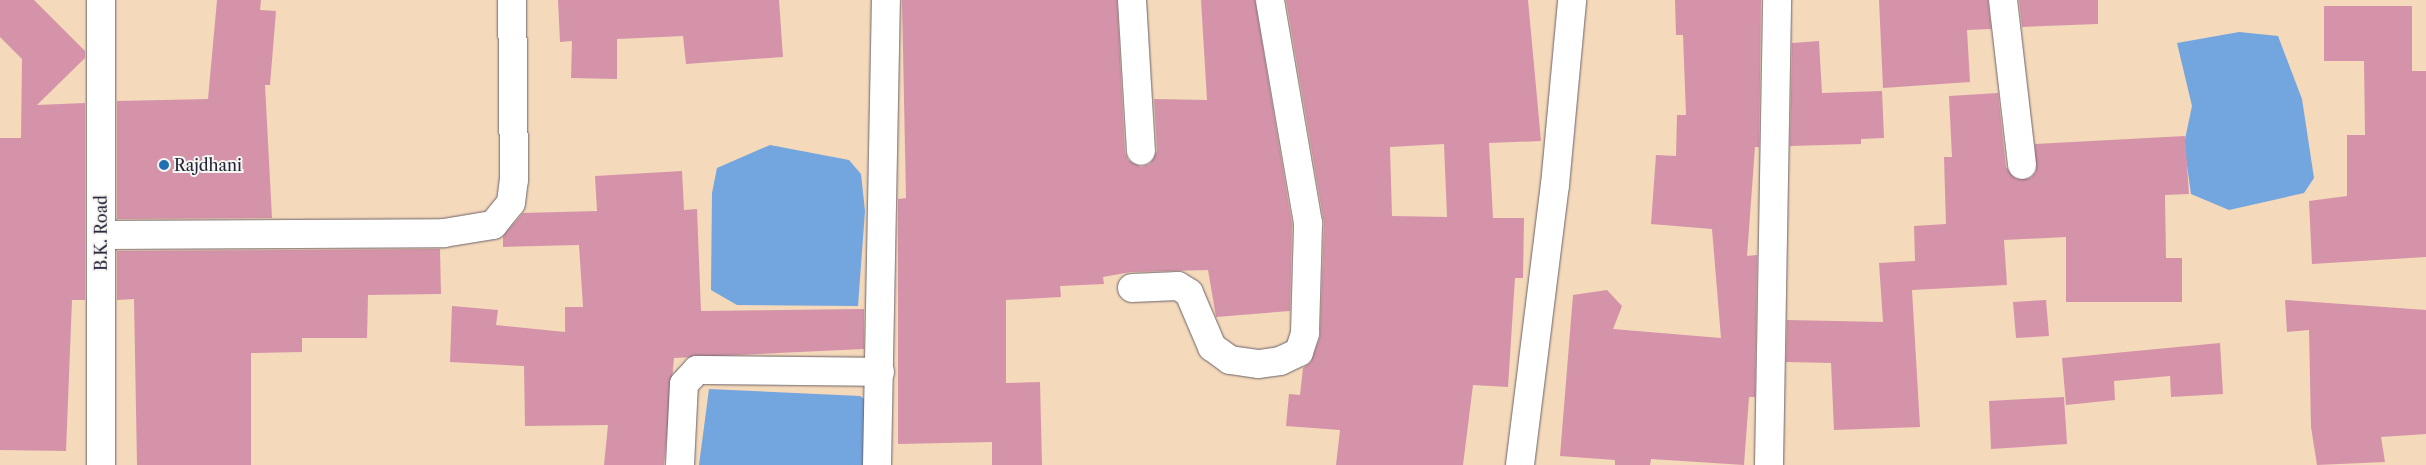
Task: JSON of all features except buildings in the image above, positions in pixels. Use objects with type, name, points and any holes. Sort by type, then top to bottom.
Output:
[{"type":"street","name":"B.K. Road","points":[[100,0],[101,465]]},
{"type":"street","points":[[100,235],[444,233],[493,226],[511,203],[514,180],[512,0]]},
{"type":"street","points":[[876,465],[880,372],[886,0]]},
{"type":"street","points":[[1132,0],[1142,151]]},
{"type":"street","points":[[1132,288],[1178,286],[1189,293],[1212,347],[1230,360],[1258,364],[1280,362],[1299,352],[1305,333],[1308,223],[1270,0]]},
{"type":"street","points":[[1520,465],[1555,185],[1572,0]]},
{"type":"street","points":[[1769,465],[1777,0]]},
{"type":"street","points":[[2002,0],[2022,166]]},
{"type":"street","points":[[680,465],[682,393],[689,375],[697,370],[880,372]]},
{"type":"water","points":[[2239,32],[2278,36],[2302,99],[2314,178],[2304,193],[2229,210],[2191,194],[2184,144],[2192,106],[2177,43]]},
{"type":"water","points":[[770,145],[849,160],[861,174],[865,211],[858,306],[737,305],[711,290],[712,193],[717,168]]},
{"type":"water","points":[[709,389],[860,396],[875,406],[869,465],[699,465]]},
{"type":"place","name":"Rajdhani","points":[[164,165]]}]
